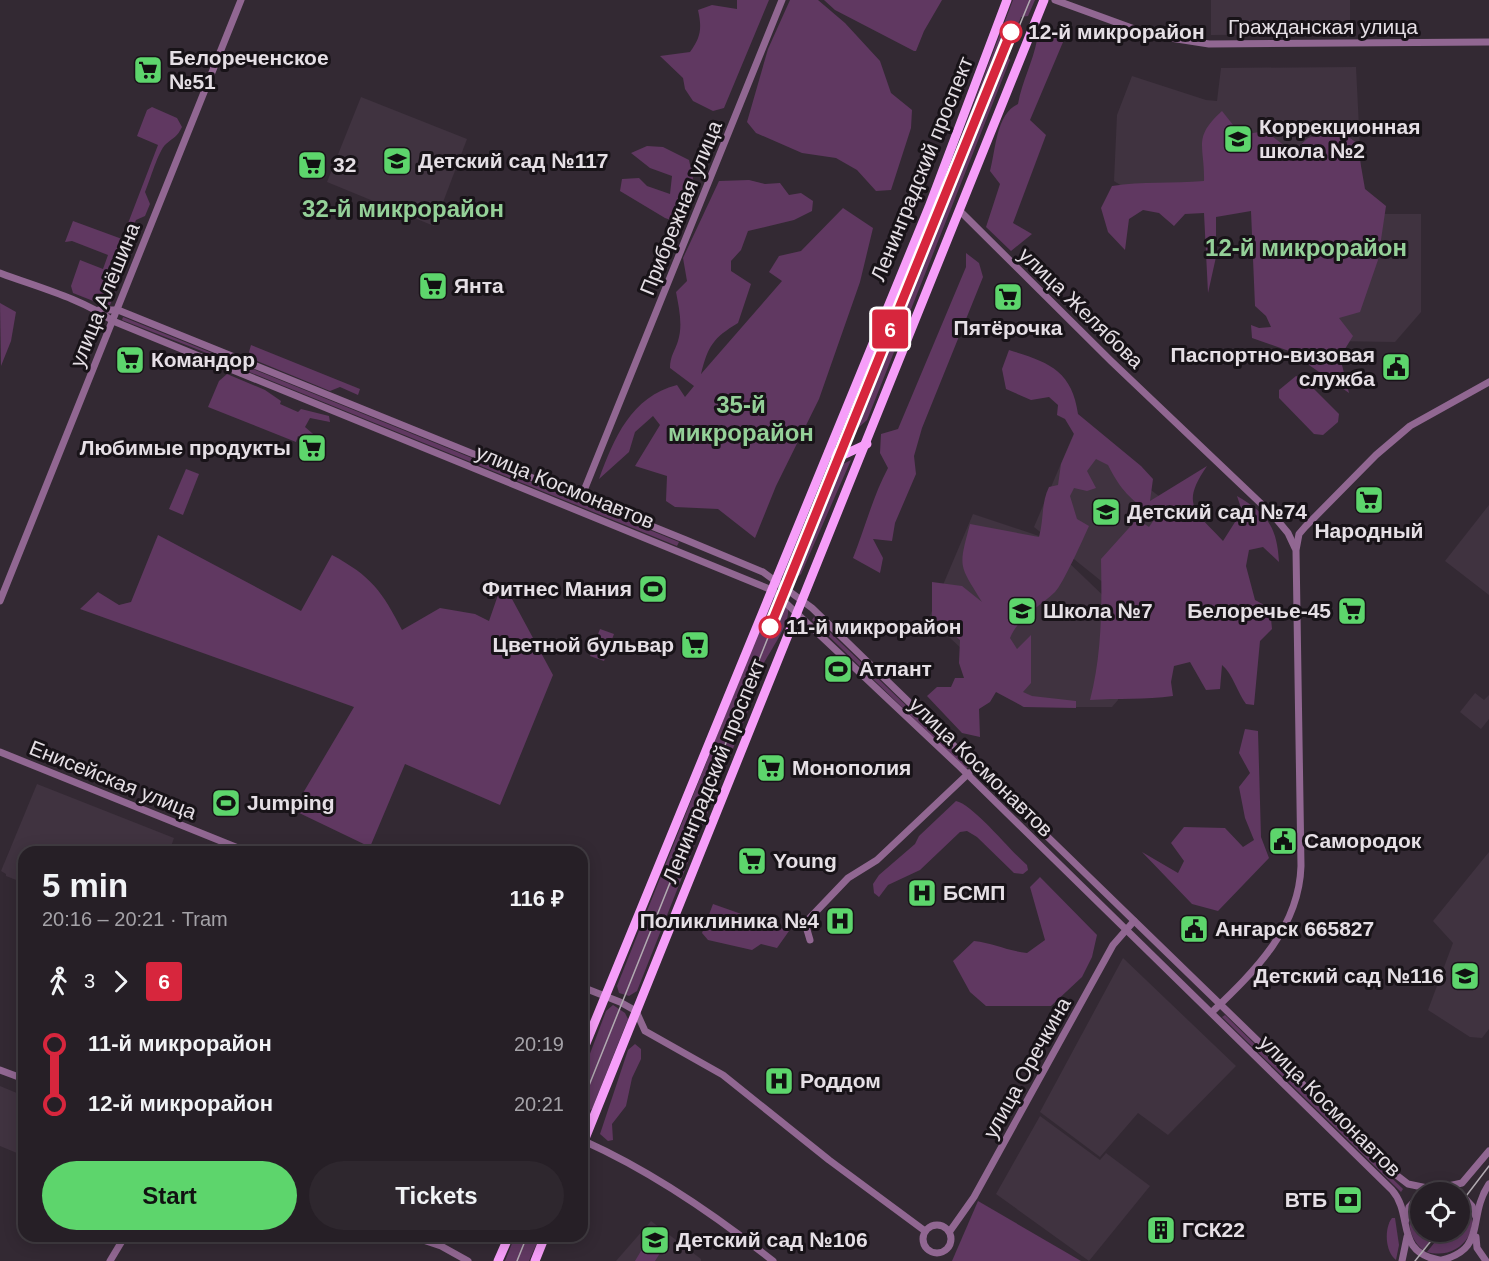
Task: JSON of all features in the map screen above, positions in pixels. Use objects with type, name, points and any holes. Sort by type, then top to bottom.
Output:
[{"type":"main road","name":"Ленинградский проспект","points":[[588,1038],[929,207],[1007,0]]},
{"type":"main road","name":"Ленинградский проспект","points":[[588,1120],[636,1011],[796,611],[867,444],[1044,0]]},
{"type":"main road","points":[[829,452],[843,455],[867,444]]},
{"type":"main road","points":[[498,1261],[506,1242]]},
{"type":"main road","points":[[535,1261],[543,1242]]},
{"type":"street","name":"улица Алёшина","points":[[0,601],[241,0]]},
{"type":"street","name":"Прибрежная улица","points":[[581,498],[782,0]]},
{"type":"street","name":"Гражданская улица","points":[[1055,0],[1151,35],[1209,44],[1489,42]]},
{"type":"street","name":"улица Желябова","points":[[960,211],[1103,353],[1280,522],[1296,550]]},
{"type":"street","name":"улица Космонавтов","points":[[0,273],[96,310],[113,321],[681,552],[774,585],[801,599],[1395,1174],[1410,1184]]},
{"type":"street","name":"улица Космонавтов","points":[[96,310],[118,310],[763,572],[796,611],[1212,1012],[1392,1190],[1400,1202],[1405,1228],[1416,1250],[1427,1258],[1438,1261]]},
{"type":"street","points":[[233,369],[238,359]]},
{"type":"street","points":[[1212,1012],[1267,955],[1292,914],[1298,897],[1301,866],[1296,550],[1299,534],[1376,455],[1410,426],[1489,382]]},
{"type":"street","points":[[1280,522],[1294,531],[1305,527]]},
{"type":"street","points":[[681,552],[686,540]]},
{"type":"street","name":"Енисейская улица","points":[[0,752],[233,846]]},
{"type":"street","points":[[810,940],[805,923],[816,909],[848,878],[876,860],[967,774],[976,769]]},
{"type":"street","name":"улица Оречкина","points":[[925,1231],[922,1239],[925,1248],[939,1257],[950,1246],[950,1232],[974,1197],[1113,945],[1134,921]]},
{"type":"street","points":[[588,989],[636,1011],[645,1031],[723,1075],[829,1160],[925,1231],[936,1225],[950,1232]]},
{"type":"street","points":[[0,1070],[18,1077]]},
{"type":"street","points":[[588,1146],[633,1163],[725,1223],[773,1261]]},
{"type":"street","points":[[1461,1182],[1466,1180],[1489,1151]]},
{"type":"street","points":[[1486,1261],[1477,1248],[1477,1228],[1481,1198],[1489,1184]]},
{"type":"street","points":[[1438,1261],[1454,1260],[1469,1248],[1477,1228],[1470,1204]]},
{"type":"street","points":[[1402,1261],[1407,1245],[1405,1228],[1410,1206]]},
{"type":"street","points":[[110,1261],[121,1242]]},
{"type":"street","points":[[429,1242],[468,1261]]},
{"type":"shaded area","points":[[737,0],[769,0],[724,108],[713,111],[693,101],[685,89],[683,78],[660,56],[690,52],[700,32],[698,10],[712,5],[737,9]]},
{"type":"shaded area","points":[[790,0],[818,0],[845,23],[880,61],[891,93],[912,110],[911,128],[891,190],[876,191],[857,170],[836,158],[802,153],[756,133],[747,122],[768,49]]},
{"type":"shaded area","points":[[824,0],[942,0],[914,51],[835,10]]},
{"type":"shaded area","points":[[1013,0],[1035,0],[1028,16],[1021,17],[1006,53],[1010,60],[867,420],[839,445],[837,443],[912,265]]},
{"type":"shaded area","points":[[1211,0],[1350,0],[1350,34],[1211,35]]},
{"type":"shaded area","points":[[1066,35],[1030,120],[1046,135],[1013,223],[1032,234],[1011,251],[986,227],[1000,184],[990,171],[998,133],[1005,116],[1018,104],[1037,40]]},
{"type":"shaded area","name":"Коррекционная школа №2","points":[[1356,67],[1362,188],[1128,190],[1114,181],[1117,115],[1132,76],[1206,100],[1217,101],[1221,68]]},
{"type":"shaded area","name":"Детский сад №117","points":[[361,97],[467,139],[434,226],[327,182]]},
{"type":"shaded area","points":[[152,107],[177,118],[182,127],[177,135],[166,144],[157,159],[145,192],[150,204],[145,216],[136,220],[126,242],[132,251],[110,305],[106,306],[73,293],[71,286],[80,260],[103,269],[108,255],[72,241],[65,242],[73,221],[122,239],[158,145],[137,136],[147,110]]},
{"type":"shaded area","points":[[1222,111],[1241,135],[1265,131],[1293,152],[1308,138],[1337,129],[1357,143],[1365,189],[1386,206],[1378,260],[1360,312],[1339,318],[1353,336],[1340,357],[1349,393],[1289,351],[1252,338],[1251,325],[1259,328],[1271,327],[1266,316],[1255,306],[1251,211],[1216,217],[1216,257],[1208,293],[1204,213],[1185,214],[1174,226],[1159,213],[1143,210],[1129,219],[1125,250],[1108,232],[1101,208],[1112,186],[1204,181],[1203,136]]},
{"type":"shaded area","points":[[647,146],[663,147],[689,160],[694,183],[682,224],[665,218],[620,191],[622,179],[639,178],[647,186],[670,194],[672,176],[650,168],[631,153]]},
{"type":"shaded area","points":[[749,180],[765,184],[780,183],[789,195],[801,193],[813,201],[812,211],[794,220],[748,231],[741,250],[731,261],[731,271],[751,284],[738,323],[717,338],[706,356],[701,374],[782,281],[769,272],[779,256],[801,251],[843,208],[873,228],[860,282],[819,399],[776,486],[755,538],[718,509],[675,507],[666,501],[667,476],[635,466],[660,425],[653,416],[635,432],[629,452],[599,479],[618,434],[636,409],[661,391],[677,385],[685,397],[694,386],[670,368],[680,329],[676,292],[687,281],[683,258],[719,181]]},
{"type":"shaded area","points":[[1384,214],[1421,214],[1421,312],[1395,342],[1333,341],[1315,332]]},
{"type":"shaded area","points":[[966,253],[979,263],[983,277],[922,428],[914,456],[916,474],[895,523],[892,541],[873,539],[883,558],[880,573],[853,558],[873,501],[888,468],[880,453],[881,434],[898,429],[966,267]]},
{"type":"shaded area","points":[[0,303],[16,312],[11,341],[1,366]]},
{"type":"shaded area","points":[[123,317],[222,357],[222,359],[122,320]]},
{"type":"shaded area","points":[[251,345],[360,389],[358,395],[340,387],[330,391],[252,359],[249,352]]},
{"type":"shaded area","points":[[1009,350],[1046,364],[1064,378],[1075,399],[1078,414],[1141,466],[1153,479],[1150,501],[1207,466],[1194,490],[1194,507],[1223,541],[1242,511],[1237,496],[1256,509],[1268,522],[1276,539],[1279,562],[1263,547],[1249,550],[1246,566],[1255,600],[1270,608],[1272,629],[1260,641],[1254,705],[1246,704],[1222,665],[1220,689],[1206,690],[1190,662],[1174,666],[1171,682],[1173,696],[1090,700],[1099,648],[1101,559],[1137,519],[1149,527],[1156,517],[1128,495],[1108,465],[1096,459],[1087,471],[1096,488],[1087,491],[1074,488],[1070,496],[1077,519],[1089,526],[1073,561],[1055,592],[1018,624],[1010,638],[1017,649],[1031,635],[1031,683],[1023,692],[1032,696],[1076,701],[1076,708],[1024,707],[996,692],[990,702],[979,709],[980,737],[962,733],[927,696],[937,687],[951,687],[955,678],[964,678],[959,663],[960,640],[932,616],[932,582],[962,586],[982,602],[963,566],[962,558],[970,524],[1039,537],[1046,493],[1049,487],[1058,485],[1061,464],[1074,434],[1065,419],[1057,415],[1058,405],[1049,397],[1031,400],[1006,389],[1002,369]]},
{"type":"shaded area","points":[[248,367],[679,542],[677,546],[247,371]]},
{"type":"shaded area","points":[[227,374],[265,390],[281,401],[280,404],[298,412],[301,409],[329,416],[330,422],[310,418],[305,427],[319,439],[318,443],[298,436],[296,442],[208,407],[219,381]]},
{"type":"shaded area","points":[[1296,376],[1303,378],[1339,414],[1338,422],[1323,435],[1314,434],[1279,398],[1279,390]]},
{"type":"shaded area","name":"Детский сад №74","points":[[1074,433],[1171,505],[1105,584],[1034,527]]},
{"type":"shaded area","points":[[851,460],[801,574],[794,580],[782,574],[827,472]]},
{"type":"shaded area","points":[[186,469],[199,474],[183,515],[169,509]]},
{"type":"shaded area","points":[[1489,505],[1489,595],[1445,561]]},
{"type":"shaded area","name":"Школа №7","points":[[973,514],[1042,537],[1112,604],[1118,700],[1112,707],[1023,707],[929,618]]},
{"type":"shaded area","points":[[158,535],[301,611],[332,555],[357,570],[374,586],[402,630],[440,608],[475,614],[489,621],[498,595],[512,599],[553,675],[500,805],[405,764],[370,846],[368,846],[293,810],[354,707],[80,609],[98,592],[119,605],[131,602]]},
{"type":"shaded area","points":[[774,593],[785,602],[788,611],[786,621],[760,671],[755,693],[637,991],[629,996],[619,993],[617,986]]},
{"type":"shaded area","points":[[814,617],[969,766],[966,769],[812,620]]},
{"type":"shaded area","points":[[600,629],[614,634],[604,661],[590,656]]},
{"type":"shaded area","points":[[1475,693],[1484,700],[1489,695],[1489,719],[1481,729],[1460,712]]},
{"type":"shaded area","points":[[1245,729],[1258,731],[1261,837],[1269,858],[1218,911],[1192,904],[1142,852],[1178,873],[1184,861],[1171,843],[1184,827],[1225,828],[1243,847],[1254,840],[1245,818],[1239,787],[1250,773],[1239,753]]},
{"type":"shaded area","points":[[37,784],[174,838],[171,846],[18,846],[18,881],[6,876],[1,871]]},
{"type":"shaded area","points":[[956,801],[964,804],[982,819],[1027,865],[1028,870],[1023,874],[1014,873],[977,837],[967,831],[960,832],[920,870],[888,885],[879,897],[874,893],[873,884],[879,875],[915,844],[919,836]]},
{"type":"shaded area","name":"Детский сад №116","points":[[1489,852],[1489,1029],[1482,1038],[1470,1037],[1428,1010],[1453,943],[1433,921]]},
{"type":"shaded area","points":[[1040,877],[1097,935],[1092,957],[1082,977],[1051,1006],[986,1006],[970,992],[953,961],[974,941],[1027,953],[1045,940],[1030,887]]},
{"type":"shaded area","points":[[713,904],[789,931],[777,948],[761,944],[752,950],[708,940],[702,933]]},
{"type":"shaded area","points":[[1123,958],[1236,1066],[1168,1135],[1138,1113],[1100,1157],[1040,1112]]},
{"type":"shaded area","points":[[613,1005],[625,1013],[628,1019],[592,1109],[588,1111],[588,1059],[606,1011]]},
{"type":"shaded area","points":[[1225,1015],[1403,1189],[1401,1192],[1222,1017]]},
{"type":"shaded area","points":[[635,1044],[641,1049],[641,1059],[632,1078],[626,1106],[612,1124],[613,1140],[608,1141],[600,1134],[628,1050]]},
{"type":"shaded area","points":[[0,1086],[18,1094],[18,1154],[0,1146]]},
{"type":"shaded area","points":[[1040,1116],[1100,1160],[1106,1153],[1150,1186],[1089,1261],[996,1194]]},
{"type":"shaded area","points":[[978,1201],[1081,1261],[952,1261]]},
{"type":"shaded area","points":[[1470,1211],[1471,1213],[1470,1233]]},
{"type":"shaded area","points":[[1395,1218],[1399,1245],[1396,1260],[1392,1256],[1387,1240],[1389,1222]]},
{"type":"shaded area","name":"Детский сад №106","points":[[651,1221],[701,1259],[701,1261],[616,1261]]},
{"type":"shaded area","points":[[661,1233],[669,1239],[655,1261],[635,1261],[644,1246],[651,1245]]},
{"type":"shaded area","points":[[513,1242],[537,1242],[529,1261],[505,1261]]},
{"type":"shaded area","points":[[1417,1242],[1429,1242],[1423,1250]]},
{"type":"shaded area","points":[[1435,1242],[1464,1242],[1449,1252],[1439,1254],[1427,1252]]},
{"type":"tram line","points":[[588,1088],[783,600],[1030,0]]},
{"type":"tram line","name":"6","points":[[770,627],[1011,32]]},
{"type":"tram line","points":[[1470,1191],[1489,1166]]},
{"type":"tram line","points":[[517,1261],[525,1242]]},
{"type":"tram line","points":[[1415,1261],[1430,1242]]},
{"type":"place","name":"12-й микрорайон","points":[[1011,32]]},
{"type":"place","name":"Белореченское №51","points":[[148,70]]},
{"type":"place","name":"Коррекционная школа №2","points":[[1238,139]]},
{"type":"place","name":"Детский сад №117","points":[[397,161]]},
{"type":"place","name":"32","points":[[312,165]]},
{"type":"place","name":"Янта","points":[[433,286]]},
{"type":"place","name":"Пятёрочка","points":[[1008,297]]},
{"type":"place","name":"Командор","points":[[130,360]]},
{"type":"place","name":"Паспортно-визовая служба","points":[[1396,367]]},
{"type":"place","name":"Любимые продукты","points":[[312,448]]},
{"type":"place","name":"Народный","points":[[1369,500]]},
{"type":"place","name":"Детский сад №74","points":[[1106,512]]},
{"type":"place","name":"Фитнес Мания","points":[[653,589]]},
{"type":"place","name":"Школа №7","points":[[1022,611]]},
{"type":"place","name":"Белоречье-45","points":[[1352,611]]},
{"type":"place","name":"11-й микрорайон","points":[[770,627]]},
{"type":"place","name":"Цветной бульвар","points":[[695,645]]},
{"type":"place","name":"Атлант","points":[[838,669]]},
{"type":"place","name":"Монополия","points":[[771,768]]},
{"type":"place","name":"Jumping","points":[[226,803]]},
{"type":"place","name":"Самородок","points":[[1283,841]]},
{"type":"place","name":"Young","points":[[752,861]]},
{"type":"place","name":"БСМП","points":[[922,893]]},
{"type":"place","name":"Поликлиника №4","points":[[840,921]]},
{"type":"place","name":"Ангарск 665827","points":[[1194,929]]},
{"type":"place","name":"Детский сад №116","points":[[1465,976]]},
{"type":"place","name":"Роддом","points":[[779,1081]]},
{"type":"place","name":"ВТБ","points":[[1348,1200]]},
{"type":"place","name":"ГСК22","points":[[1161,1230]]},
{"type":"place","name":"Детский сад №106","points":[[655,1240]]},
{"type":"district","name":"32-й микрорайон","points":[[403,209]]},
{"type":"district","name":"12-й микрорайон","points":[[1306,248]]},
{"type":"district","name":"35-й микрорайон","points":[[741,419]]}]
